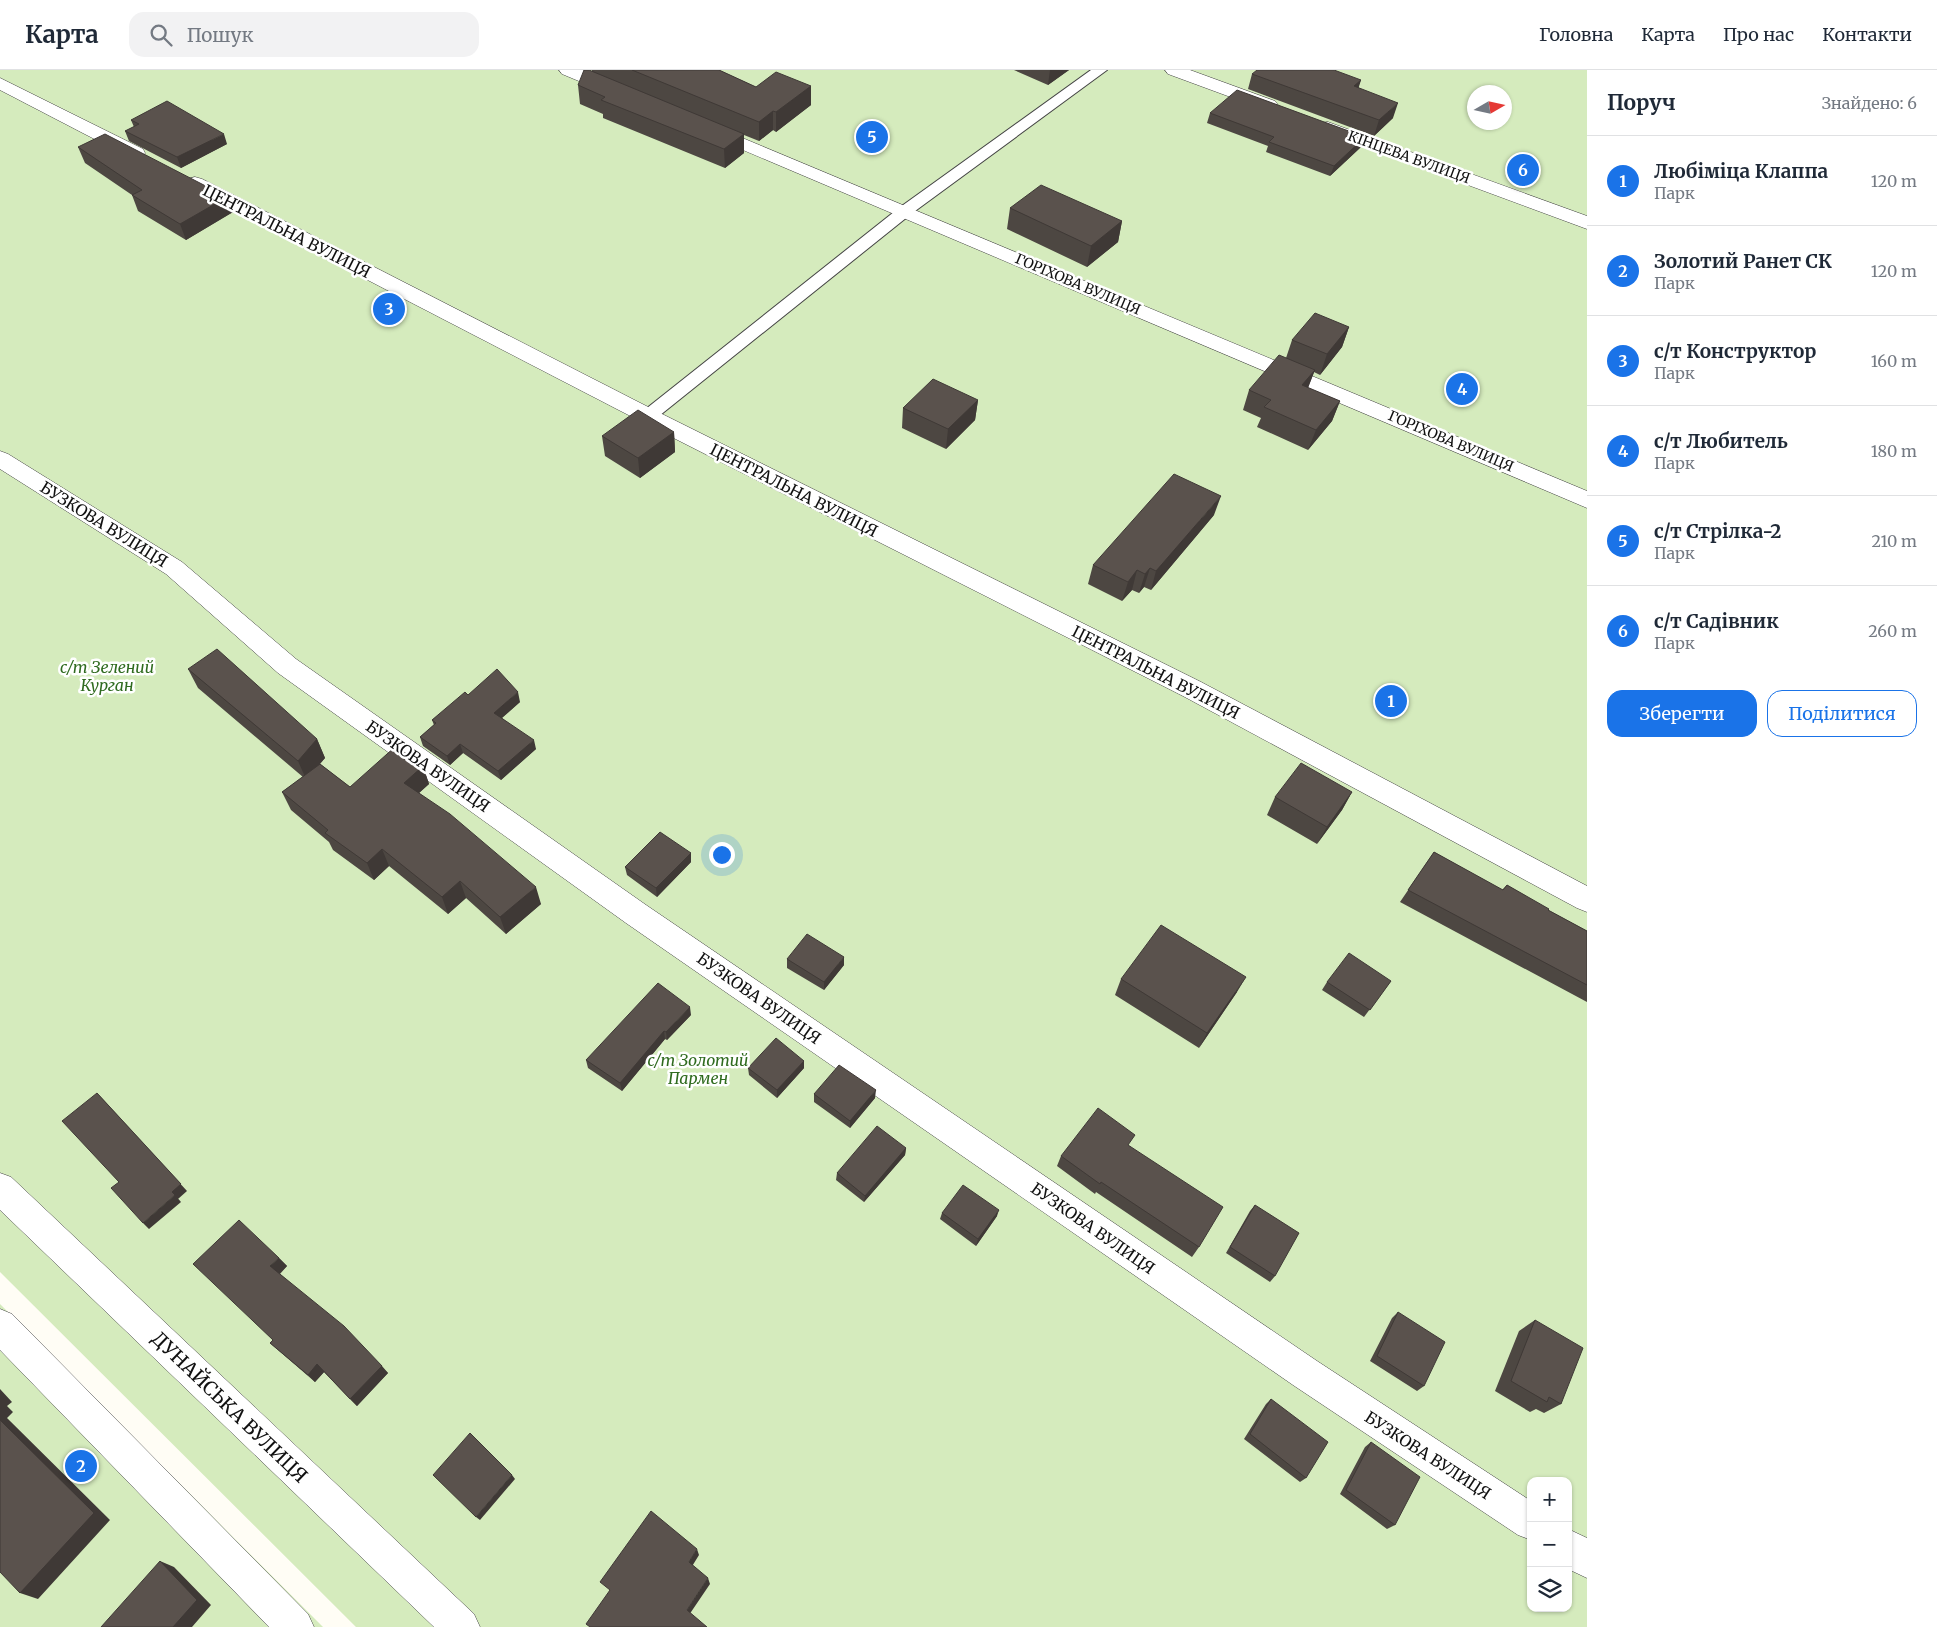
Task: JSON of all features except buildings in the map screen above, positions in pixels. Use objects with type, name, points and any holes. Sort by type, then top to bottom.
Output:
[{"type":"street","points":[[568,70],[632,97]]},
{"type":"street","points":[[1174,70],[1284,111]]},
{"type":"street","points":[[0,83],[151,161]]},
{"type":"street","name":"КІНЦЕВА ВУЛИЦЯ","points":[[1312,121],[1587,222]]},
{"type":"street","name":"ГОРІХОВА ВУЛИЦЯ","points":[[696,124],[1587,500]]},
{"type":"street","name":"ЦЕНТРАЛЬНА ВУЛИЦЯ","points":[[178,174],[648,416],[1192,689],[1587,900]]},
{"type":"street","name":"БУЗКОВА ВУЛИЦЯ","points":[[0,459],[174,568],[286,666],[636,914],[1305,1373],[1527,1519]]},
{"type":"street","name":"ДУНАЙСЬКА ВУЛИЦЯ","points":[[0,1188],[461,1627]]},
{"type":"street","points":[[0,1326],[295,1627]]},
{"type":"street","points":[[1572,1550],[1587,1560]]},
{"type":"lane","points":[[648,416],[905,211],[1100,70]]},
{"type":"green space","name":"с/т Золотий Пармен","points":[[0,70],[1587,70],[1587,1627],[356,1627],[0,1272]]},
{"type":"green space","points":[[0,1304],[323,1627],[0,1627]]},
{"type":"place","name":"с/т Стрілка-2","points":[[872,137]]},
{"type":"place","name":"с/т Садівник","points":[[1523,170]]},
{"type":"place","name":"с/т Конструктор","points":[[389,309]]},
{"type":"place","name":"с/т Любитель","points":[[1462,389]]},
{"type":"place","name":"Любіміца Клаппа","points":[[1391,701]]},
{"type":"place","name":"Золотий Ранет СК","points":[[81,1466]]},
{"type":"park label","name":"с/т Зелений Курган","points":[[107,676]]}]
